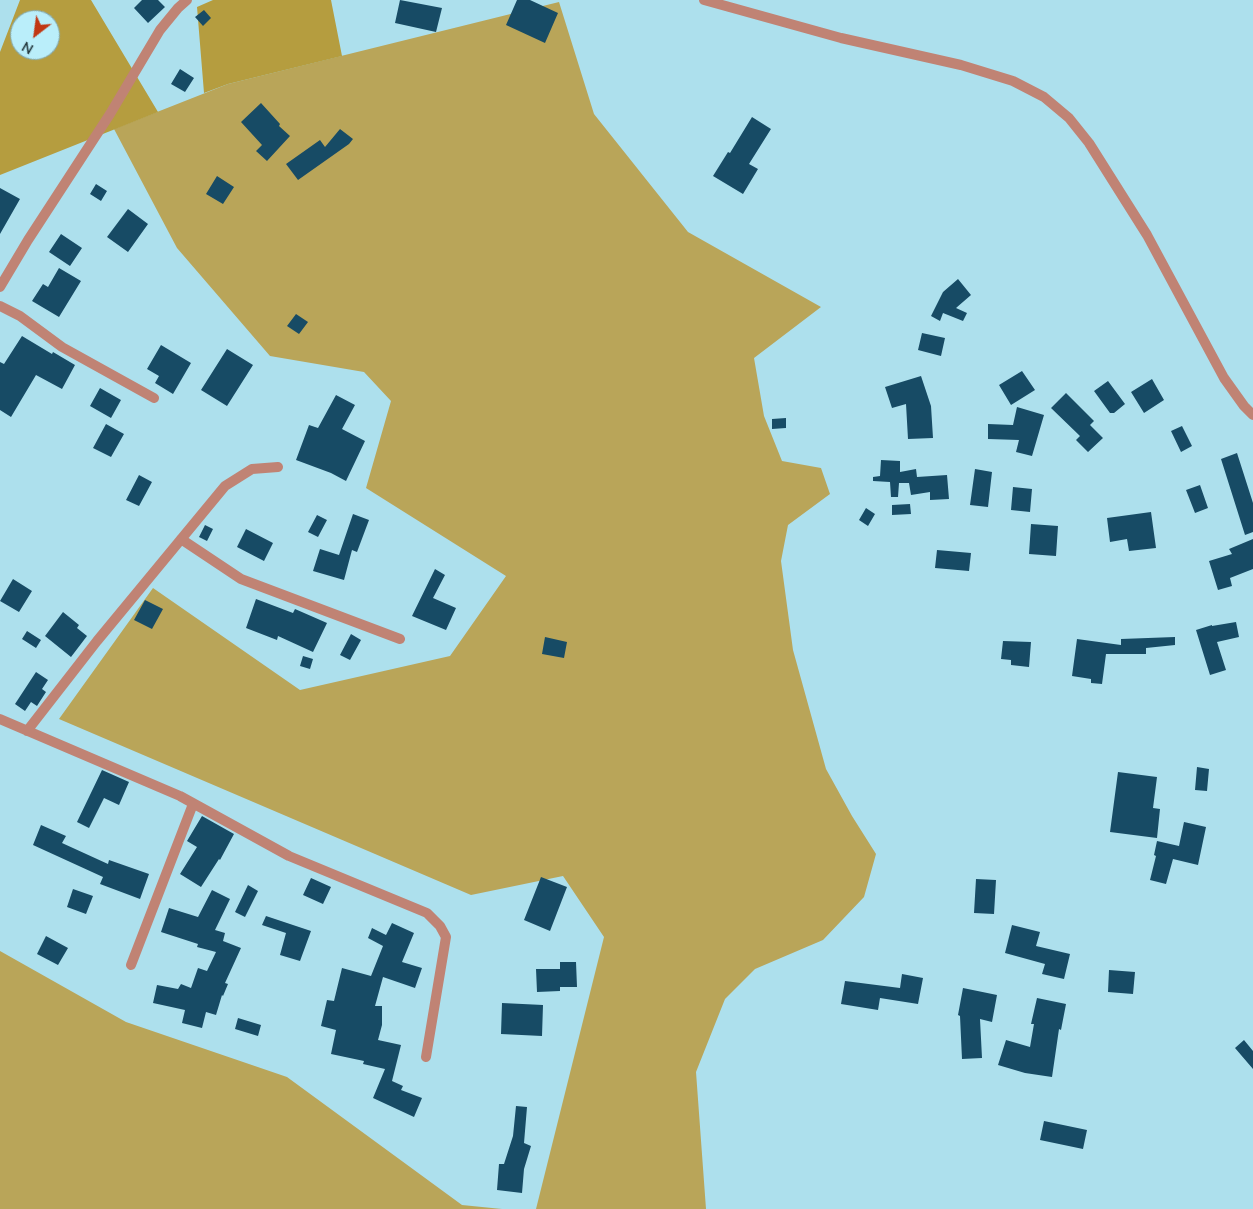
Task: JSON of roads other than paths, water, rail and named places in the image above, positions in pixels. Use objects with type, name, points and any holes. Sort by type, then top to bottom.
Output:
[{"type":"street","points":[[0,287],[28,240],[110,114],[160,30],[187,0]]},
{"type":"street","points":[[704,0],[841,38],[960,65],[1013,81],[1044,97],[1069,118],[1090,143],[1147,234],[1224,378],[1244,406],[1253,415]]},
{"type":"street","points":[[0,306],[20,316],[62,347],[154,398]]},
{"type":"street","points":[[26,731],[97,641],[225,486],[252,469],[278,467]]},
{"type":"street","points":[[181,539],[242,579],[400,639]]},
{"type":"street","points":[[0,720],[151,783],[289,856],[427,913],[440,926],[446,936],[426,1057]]},
{"type":"street","points":[[131,966],[193,804]]}]
